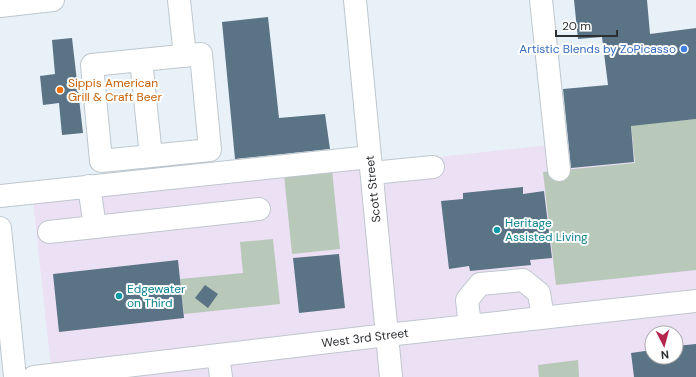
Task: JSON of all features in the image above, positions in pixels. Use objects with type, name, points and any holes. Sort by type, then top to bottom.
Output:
[{"type":"street","points":[[0,6],[53,0]]},
{"type":"street","points":[[179,0],[185,56]]},
{"type":"street","name":"Scott Street","points":[[355,0],[391,377]]},
{"type":"street","points":[[541,0],[559,170]]},
{"type":"street","points":[[201,54],[210,150],[101,161],[92,65],[141,60],[201,54]]},
{"type":"street","points":[[141,60],[151,156]]},
{"type":"street","points":[[0,196],[89,186],[371,165],[433,166]]},
{"type":"street","points":[[89,186],[95,227]]},
{"type":"street","points":[[49,232],[259,209]]},
{"type":"street","points":[[0,228],[15,377]]},
{"type":"street","points":[[470,326],[467,300],[480,284],[523,280],[539,293],[542,318]]},
{"type":"street","name":"West 3rd Street","points":[[34,377],[387,335],[696,301]]},
{"type":"street","points":[[218,355],[221,377]]},
{"type":"shaded area","points":[[696,129],[696,377],[52,377],[33,201]]},
{"type":"green space","points":[[696,119],[696,270],[556,285],[543,172],[635,163],[631,125]]},
{"type":"green space","points":[[332,170],[340,249],[292,254],[284,175]]},
{"type":"green space","points":[[273,239],[280,304],[184,314],[180,279],[243,273],[240,242]]},
{"type":"green space","points":[[578,360],[579,377],[539,377],[538,365]]},
{"type":"building","points":[[574,0],[647,0],[650,34],[696,28],[696,119],[631,126],[634,162],[571,168],[563,89],[608,85],[602,37],[578,39]]},
{"type":"building","points":[[268,17],[279,118],[325,114],[330,149],[235,159],[222,22]]},
{"type":"building","name":"Sippis American Grill & Craft Beer","points":[[72,38],[83,133],[62,135],[59,103],[43,105],[40,76],[55,74],[52,40]]},
{"type":"building","name":"Heritage Assisted Living","points":[[523,187],[523,194],[544,191],[552,258],[530,260],[531,265],[470,271],[469,266],[449,269],[441,201],[463,199],[463,193]]},
{"type":"building","points":[[339,254],[345,308],[299,313],[293,258]]},
{"type":"building","name":"Edgewater on Third","points":[[178,260],[184,318],[59,332],[53,274]]},
{"type":"building","points":[[205,285],[218,294],[208,308],[195,298]]},
{"type":"building","points":[[696,344],[696,377],[634,377],[631,353],[644,351],[644,365],[684,365],[684,345]]},
{"type":"place","name":"Artistic Blends by ZoPicasso","points":[[684,49]]},
{"type":"place","name":"Sippis American Grill & Craft Beer","points":[[60,90]]},
{"type":"place","name":"Heritage Assisted Living","points":[[497,230]]},
{"type":"place","name":"Edgewater on Third","points":[[119,296]]}]
